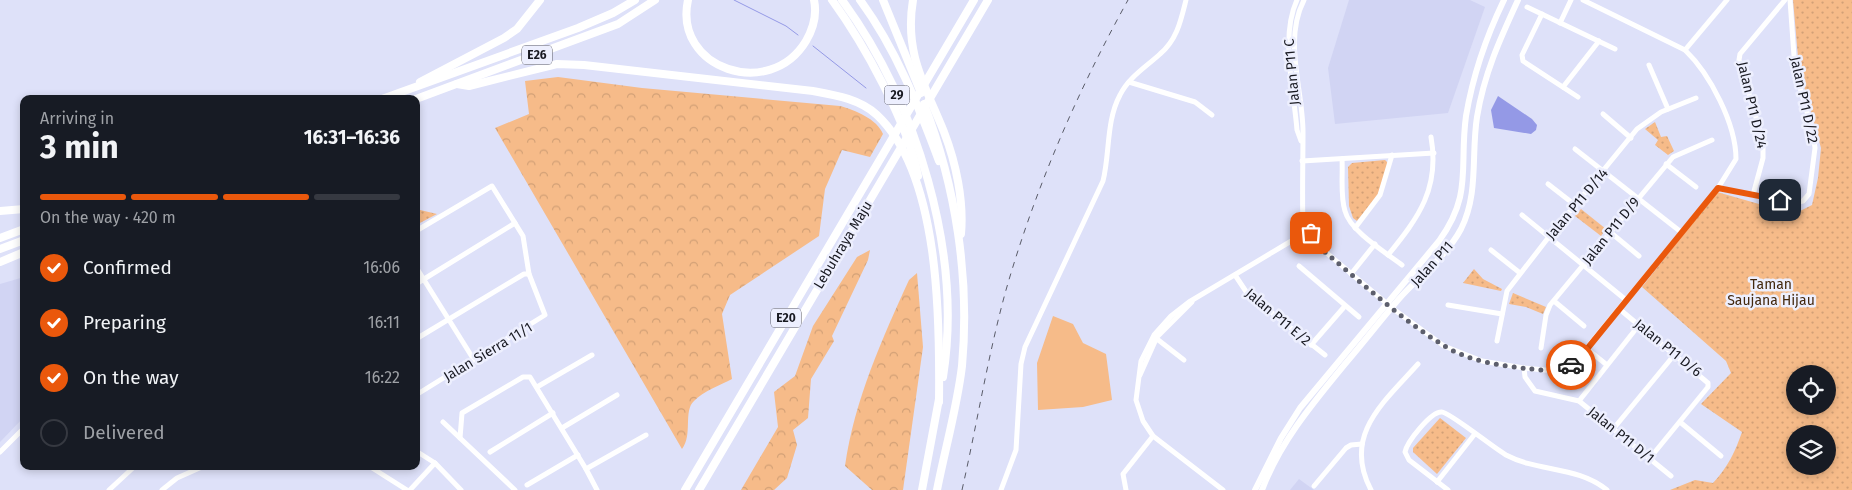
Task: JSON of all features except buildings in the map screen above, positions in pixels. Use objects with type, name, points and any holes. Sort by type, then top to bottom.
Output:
[{"type":"highway","points":[[413,88],[429,76],[488,48],[504,38],[516,29],[540,0]]},
{"type":"highway","name":"E26","points":[[393,95],[578,28],[635,0]]},
{"type":"highway","name":"E26","points":[[420,98],[618,24],[655,0]]},
{"type":"highway","points":[[688,0],[688,23],[697,45],[706,56],[719,65],[734,72],[748,74],[777,68],[802,49],[814,22],[814,0]]},
{"type":"highway","points":[[832,0],[872,63],[892,105],[916,167],[936,278],[939,402]]},
{"type":"highway","name":"29","points":[[842,0],[869,42],[892,85],[916,141],[931,191],[938,231],[947,302],[948,348],[922,490]]},
{"type":"highway","name":"29","points":[[860,0],[884,34],[919,105],[947,183],[960,241],[964,323],[962,368],[937,490]]},
{"type":"highway","points":[[883,0],[940,146],[947,183]]},
{"type":"highway","points":[[913,0],[910,34],[913,58],[951,156],[963,216],[960,241]]},
{"type":"highway","name":"Lebuhraya Maju","points":[[685,490],[974,0]]},
{"type":"highway","name":"Lebuhraya Maju","points":[[698,490],[988,0]]},
{"type":"highway","points":[[457,84],[469,86],[557,64],[584,65],[838,96],[857,102],[875,114],[898,138],[908,159],[923,208]]},
{"type":"highway","points":[[0,211],[20,209]]},
{"type":"highway","points":[[0,238],[20,230]]},
{"type":"highway","points":[[0,249],[20,242]]},
{"type":"highway","points":[[0,262],[20,254]]},
{"type":"main road","name":"Jalan P11","points":[[1262,490],[1273,464],[1305,413],[1390,306],[1444,234],[1456,212],[1465,174],[1466,118],[1473,81],[1486,39],[1504,0]]},
{"type":"main road","name":"Jalan P11","points":[[1255,490],[1277,446],[1300,408],[1390,306],[1442,255],[1465,219],[1474,188],[1477,120],[1482,88],[1496,47],[1518,0]]},
{"type":"street","points":[[1001,490],[1016,450],[1021,364],[1025,347],[1103,181],[1108,160],[1112,116],[1121,93],[1129,82],[1162,54],[1173,39],[1179,26],[1186,0]]},
{"type":"street","name":"Jalan P11 C","points":[[1297,0],[1290,17],[1289,43],[1298,130],[1302,144]]},
{"type":"street","name":"Jalan P11 C","points":[[1303,227],[1303,132],[1294,42],[1296,18],[1304,0]]},
{"type":"street","points":[[1560,23],[1571,0]]},
{"type":"street","points":[[1309,238],[1390,306],[1444,346],[1482,361],[1555,371],[1567,368],[1587,349],[1718,188],[1736,159],[1736,147],[1715,91],[1703,71],[1685,50],[1583,0]]},
{"type":"street","points":[[1685,50],[1727,0]]},
{"type":"street","name":"Jalan P11 D/24","points":[[1753,195],[1763,158],[1763,141],[1739,60],[1740,54],[1785,0]]},
{"type":"street","name":"Jalan P11 D/22","points":[[1718,188],[1794,203],[1803,201],[1809,194],[1815,148],[1813,133],[1795,70],[1790,0]]},
{"type":"street","points":[[1527,7],[1615,49]]},
{"type":"street","points":[[1542,14],[1522,58],[1525,62],[1578,97]]},
{"type":"street","points":[[1563,87],[1598,41]]},
{"type":"street","points":[[1649,65],[1668,109]]},
{"type":"street","points":[[1129,82],[1195,102],[1212,115]]},
{"type":"street","name":"Jalan P11 D/14","points":[[1498,341],[1507,291],[1548,238],[1647,120],[1696,98]]},
{"type":"street","points":[[1602,114],[1631,138]]},
{"type":"street","points":[[1388,254],[1419,215],[1433,171],[1434,153],[1431,136]]},
{"type":"street","name":"Jalan P11 D/9","points":[[1541,348],[1546,314],[1582,266],[1666,164],[1678,153],[1712,140]]},
{"type":"street","points":[[1575,149],[1681,232]]},
{"type":"street","points":[[1302,161],[1434,153]]},
{"type":"street","points":[[1355,228],[1380,195],[1392,155]]},
{"type":"street","points":[[1342,159],[1345,212],[1355,228],[1402,265]]},
{"type":"street","points":[[1666,164],[1696,187]]},
{"type":"street","points":[[1548,184],[1575,205]]},
{"type":"street","points":[[420,229],[492,186],[525,242],[529,274],[524,274],[420,337]]},
{"type":"street","points":[[1522,215],[1582,266],[1626,300]]},
{"type":"street","points":[[420,282],[515,223]]},
{"type":"street","points":[[1298,238],[1298,231],[1303,227],[1310,231],[1309,238]]},
{"type":"street","points":[[1610,232],[1639,256]]},
{"type":"street","points":[[1298,238],[1303,241],[1309,238]]},
{"type":"street","points":[[1223,490],[1153,436],[1139,413],[1136,400],[1141,361],[1154,335],[1171,316],[1298,238]]},
{"type":"street","points":[[1351,274],[1375,244]]},
{"type":"street","points":[[1491,250],[1520,273]]},
{"type":"street","points":[[1298,266],[1359,316]]},
{"type":"street","points":[[420,274],[474,360]]},
{"type":"street","name":"Jalan Sierra 11/1","points":[[420,393],[544,318],[545,313],[529,274]]},
{"type":"street","name":"Jalan P11 E/2","points":[[1235,275],[1247,293],[1325,356]]},
{"type":"street","points":[[1554,301],[1584,326]]},
{"type":"street","points":[[1140,375],[1157,338],[1174,318],[1192,302]]},
{"type":"street","points":[[1448,304],[1502,314]]},
{"type":"street","points":[[1312,345],[1346,306]]},
{"type":"street","name":"Jalan P11 D/6","points":[[1623,312],[1706,379],[1708,387],[1680,422]]},
{"type":"street","points":[[1579,401],[1639,326]]},
{"type":"street","points":[[1157,338],[1184,360]]},
{"type":"street","points":[[1587,349],[1607,365]]},
{"type":"street","points":[[1614,428],[1675,354]]},
{"type":"street","points":[[537,387],[592,355]]},
{"type":"street","points":[[1371,490],[1362,466],[1362,444],[1368,423],[1376,411],[1418,364]]},
{"type":"street","name":"Jalan P11 D/1","points":[[1524,368],[1525,377],[1535,391],[1579,401],[1671,476]]},
{"type":"street","points":[[460,438],[462,413],[526,376],[530,377],[578,454],[596,490]]},
{"type":"street","points":[[562,428],[617,395]]},
{"type":"street","points":[[1448,490],[1409,460],[1405,452],[1408,444],[1432,415],[1439,412],[1448,413],[1474,435],[1517,460],[1583,476],[1606,490]]},
{"type":"street","points":[[490,452],[553,413]]},
{"type":"street","points":[[442,422],[515,490]]},
{"type":"street","points":[[1650,458],[1680,422],[1721,456]]},
{"type":"street","points":[[0,452],[20,432]]},
{"type":"street","points":[[586,469],[646,435]]},
{"type":"street","points":[[1437,482],[1474,435]]},
{"type":"street","points":[[1126,490],[1122,474],[1153,436]]},
{"type":"street","points":[[1314,486],[1346,448],[1351,445],[1362,444]]},
{"type":"street","points":[[420,453],[435,462],[461,490]]},
{"type":"street","points":[[527,485],[578,454]]},
{"type":"street","points":[[376,470],[409,490],[435,462]]},
{"type":"street","points":[[109,490],[131,470]]},
{"type":"street","points":[[162,490],[177,478],[195,470]]},
{"type":"shaded area","points":[[1349,0],[1470,0],[1485,7],[1448,113],[1335,124],[1328,68]]},
{"type":"shaded area","points":[[20,278],[20,421],[0,442],[0,284]]},
{"type":"shaded area","points":[[1299,479],[1314,490],[1290,490]]},
{"type":"green space","name":"Taman Saujana Hijau","points":[[1793,0],[1852,0],[1852,490],[1670,490],[1695,480],[1713,483],[1730,459],[1742,432],[1701,404],[1731,373],[1726,361],[1642,287],[1717,192],[1794,214],[1812,205],[1818,178],[1821,148],[1799,68]]},
{"type":"green space","points":[[558,77],[642,88],[840,106],[871,120],[883,134],[870,157],[842,150],[825,189],[819,236],[730,295],[722,314],[732,379],[702,394],[691,405],[687,437],[682,449],[495,128],[529,114],[525,81]]},
{"type":"green space","points":[[1655,122],[1661,137],[1667,136],[1674,151],[1668,155],[1655,145],[1658,140],[1645,129]]},
{"type":"green space","points":[[1385,160],[1388,163],[1378,195],[1357,221],[1353,218],[1349,206],[1348,167],[1352,163]]},
{"type":"green space","points":[[1581,209],[1606,229],[1601,236],[1575,216]]},
{"type":"green space","points":[[420,210],[437,214],[420,223]]},
{"type":"green space","points":[[870,250],[868,260],[832,336],[834,341],[811,379],[808,418],[793,430],[797,445],[787,478],[774,490],[741,490],[778,427],[774,392],[795,376],[813,326],[857,257]]},
{"type":"green space","points":[[1474,269],[1483,279],[1502,289],[1501,291],[1463,283]]},
{"type":"green space","points":[[917,273],[923,347],[903,490],[872,490],[845,466],[849,442],[862,394],[879,348],[909,280]]},
{"type":"green space","points":[[1513,293],[1546,307],[1543,314],[1526,307],[1509,304]]},
{"type":"green space","points":[[1053,316],[1073,324],[1083,343],[1106,354],[1112,400],[1083,407],[1038,410],[1037,363]]},
{"type":"green space","points":[[1440,418],[1466,438],[1437,474],[1413,452],[1413,448]]},
{"type":"water","points":[[1498,96],[1532,119],[1537,125],[1536,130],[1531,134],[1494,128],[1491,110]]},
{"type":"waterway","points":[[734,0],[786,26],[798,35]]},
{"type":"waterway","points":[[813,46],[866,88]]},
{"type":"railway","points":[[962,490],[994,339],[1017,252],[1059,142],[1109,35],[1128,0]]},
{"type":"way so far","points":[[1311,233],[1309,238],[1320,248],[1392,308],[1444,346],[1482,361],[1524,368],[1555,371],[1571,365]]},
{"type":"route","points":[[1571,365],[1587,349],[1718,188],[1780,200]]}]
